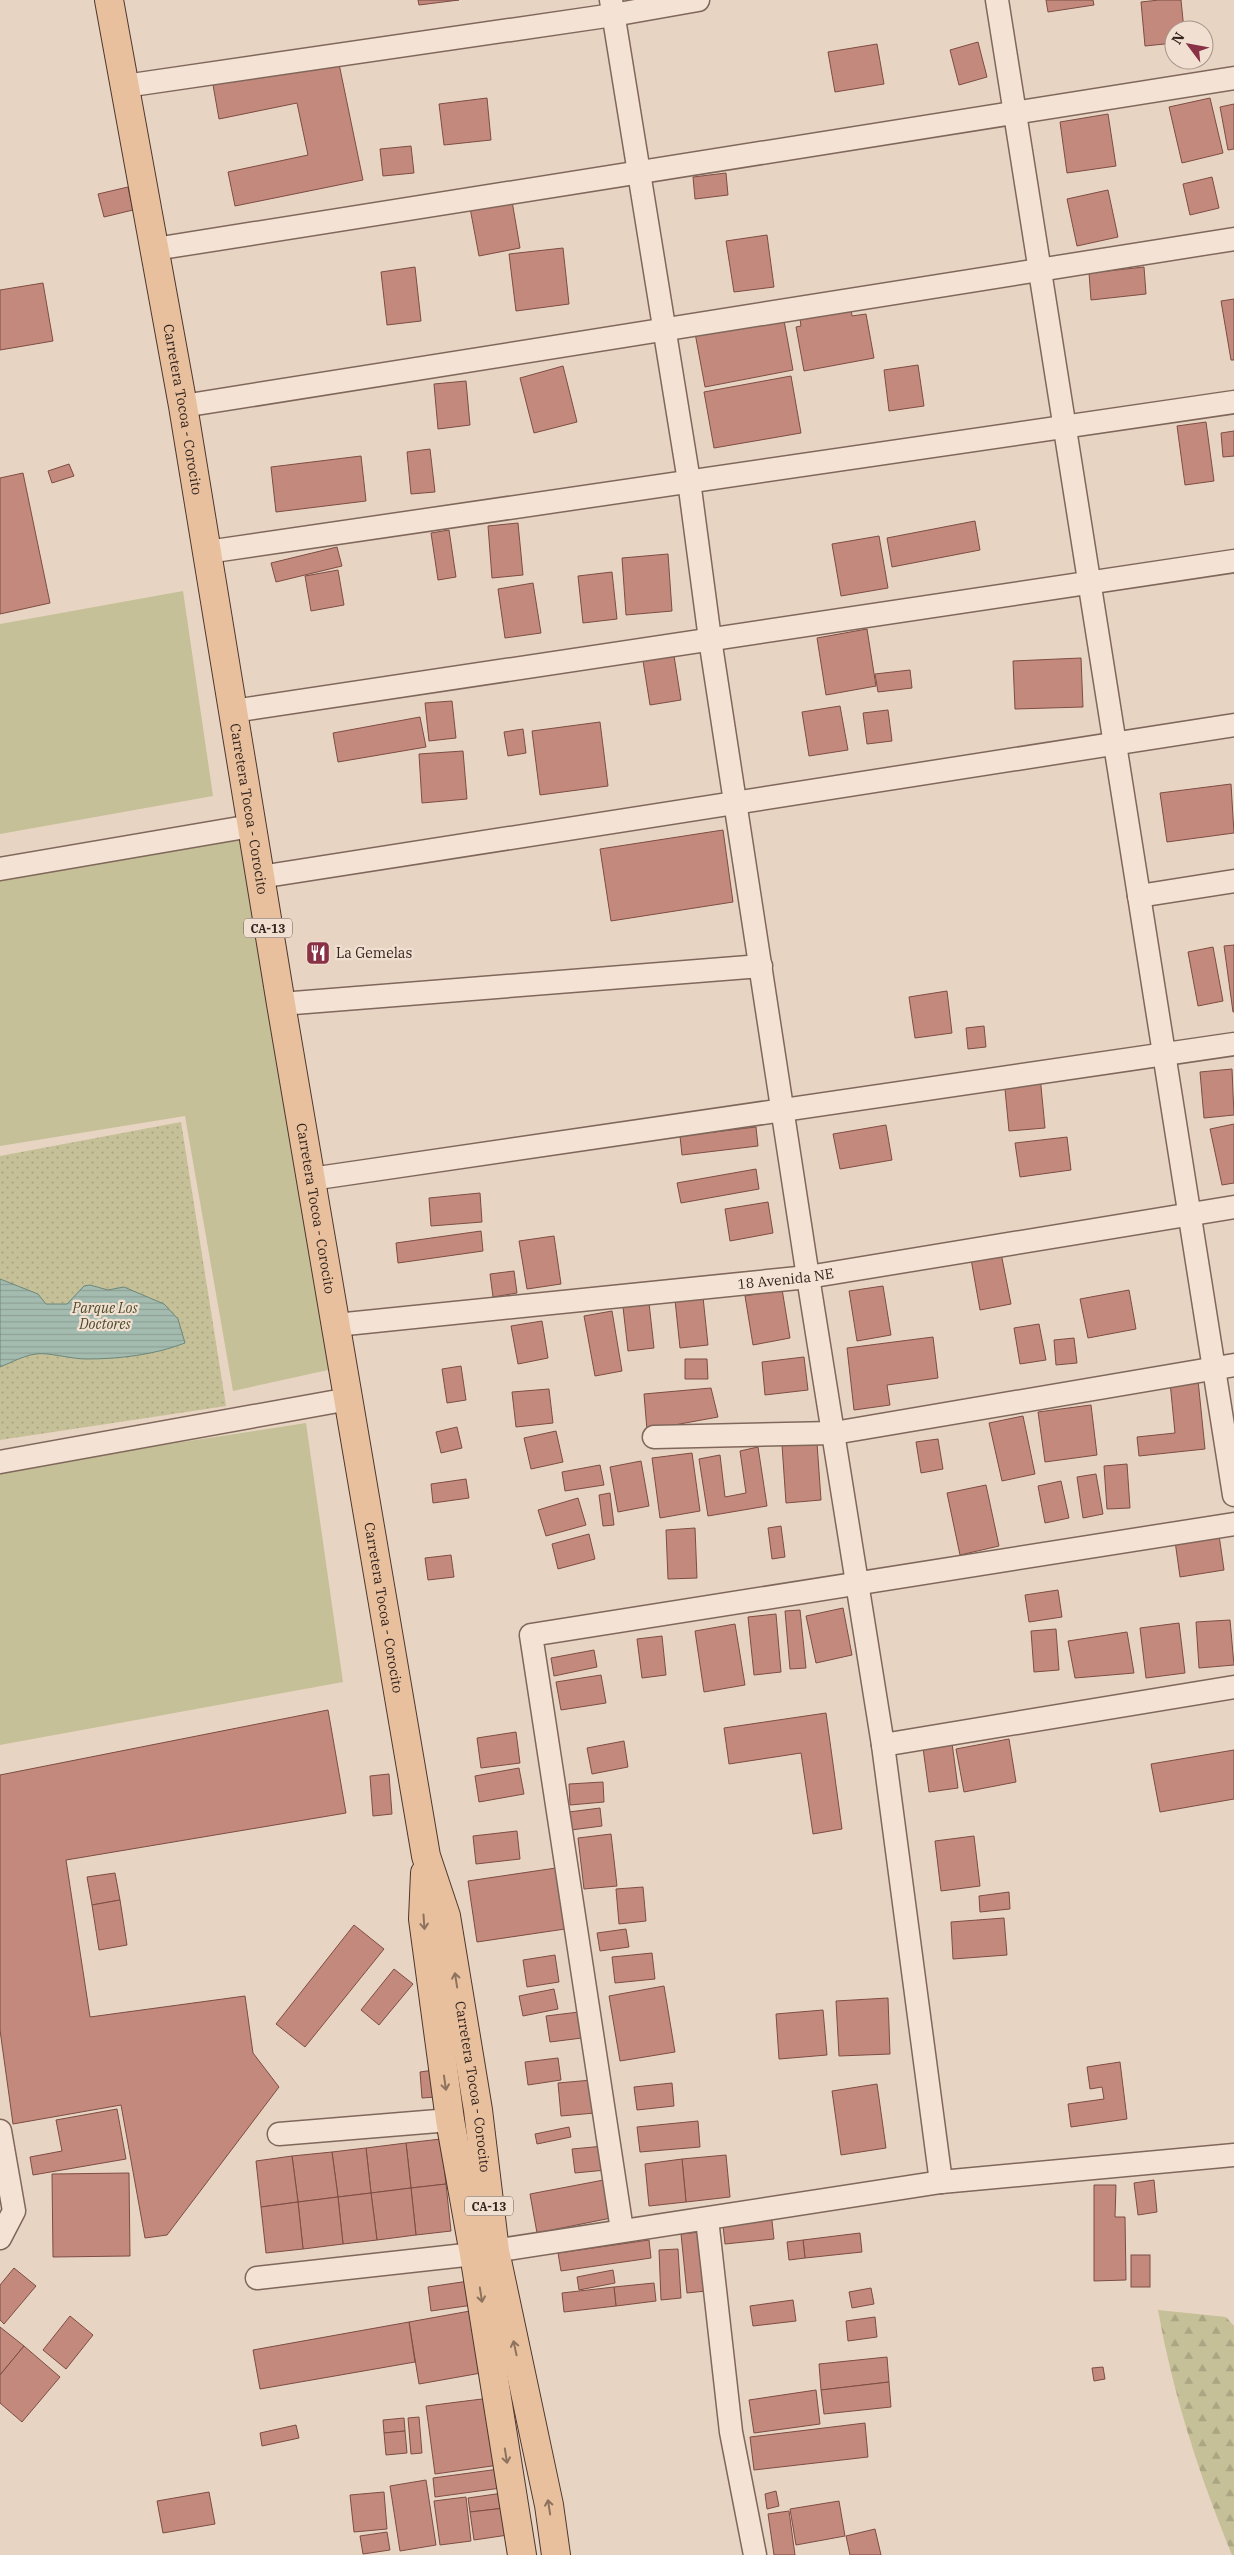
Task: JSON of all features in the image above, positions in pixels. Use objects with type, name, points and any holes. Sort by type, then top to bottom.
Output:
[{"type":"main road","name":"Carretera Tocoa - Corocito","points":[[109,0],[183,406],[281,1004],[426,1856],[446,1916],[478,2110],[484,2252],[522,2555]]},
{"type":"main road","name":"Carretera Tocoa - Corocito","points":[[426,1856],[423,1919],[450,2120],[549,2505],[556,2555]]},
{"type":"street","points":[[125,86],[612,8],[698,0]]},
{"type":"street","points":[[997,0],[1190,1214],[1224,1366],[1234,1495]]},
{"type":"street","points":[[612,8],[689,481],[710,639],[782,1110],[883,1745],[941,2182]]},
{"type":"street","points":[[155,249],[1234,78]]},
{"type":"street","points":[[183,406],[1234,239]]},
{"type":"street","points":[[207,552],[1234,402]]},
{"type":"street","points":[[233,710],[1234,560]]},
{"type":"street","points":[[260,878],[1234,725]]},
{"type":"street","points":[[0,869],[252,826]]},
{"type":"street","points":[[1139,896],[1234,881]]},
{"type":"street","points":[[281,1004],[761,966]]},
{"type":"street","points":[[311,1179],[1234,1044]]},
{"type":"street","name":"18 Avenida NE","points":[[336,1325],[808,1277],[1234,1207]]},
{"type":"street","points":[[654,1437],[834,1433],[1224,1366]]},
{"type":"street","points":[[0,1462],[348,1399]]},
{"type":"street","points":[[622,2230],[531,1635],[1234,1524]]},
{"type":"street","points":[[883,1745],[1234,1687]]},
{"type":"street","points":[[279,2134],[450,2120]]},
{"type":"street","points":[[0,2131],[14,2211],[0,2238]]},
{"type":"street","points":[[256,2278],[484,2252],[941,2182],[1234,2155]]},
{"type":"street","points":[[706,2218],[730,2432],[755,2555]]},
{"type":"green space","points":[[183,591],[213,796],[0,834],[0,624]]},
{"type":"green space","points":[[261,833],[351,1365],[233,1391],[185,1116],[0,1146],[0,880]]},
{"type":"green space","name":"Parque Los Doctores","points":[[181,1122],[226,1406],[0,1440],[0,1156]]},
{"type":"green space","points":[[306,1423],[343,1682],[0,1745],[0,1470]]},
{"type":"green space","points":[[1158,2310],[1226,2317],[1234,2326],[1234,2555],[1232,2555],[1220,2525],[1188,2434],[1171,2373]]},
{"type":"shaded area","points":[[0,1279],[38,1294],[46,1304],[67,1304],[84,1286],[90,1285],[108,1290],[124,1287],[164,1304],[178,1319],[185,1343],[136,1356],[98,1359],[36,1354],[0,1367]]},
{"type":"building","points":[[418,0],[459,0],[419,5]]},
{"type":"building","points":[[1046,0],[1093,0],[1094,5],[1048,12]]},
{"type":"building","points":[[1181,0],[1183,20],[1164,20],[1164,44],[1145,46],[1141,2]]},
{"type":"building","points":[[978,42],[987,77],[959,85],[950,50]]},
{"type":"building","points":[[877,44],[884,84],[835,92],[828,52]]},
{"type":"building","points":[[338,59],[363,180],[235,206],[228,172],[308,155],[297,103],[219,119],[213,85]]},
{"type":"building","points":[[487,98],[491,140],[444,145],[439,104]]},
{"type":"building","points":[[1210,98],[1223,153],[1182,163],[1169,107]]},
{"type":"building","points":[[1234,104],[1234,149],[1228,150],[1220,107]]},
{"type":"building","points":[[1108,114],[1116,166],[1067,173],[1060,122]]},
{"type":"building","points":[[411,146],[414,173],[383,176],[380,149]]},
{"type":"building","points":[[726,173],[728,195],[695,199],[693,177]]},
{"type":"building","points":[[1212,177],[1219,208],[1190,215],[1183,184]]},
{"type":"building","points":[[128,187],[133,210],[104,217],[98,194]]},
{"type":"building","points":[[1108,190],[1118,237],[1077,246],[1067,199]]},
{"type":"building","points":[[512,201],[520,248],[479,256],[470,208]]},
{"type":"building","points":[[767,235],[774,287],[734,292],[726,241]]},
{"type":"building","points":[[563,248],[569,304],[516,311],[509,254]]},
{"type":"building","points":[[415,267],[421,321],[387,325],[381,272]]},
{"type":"building","points":[[1144,267],[1146,294],[1091,300],[1089,273]]},
{"type":"building","points":[[43,283],[53,341],[0,350],[0,290]]},
{"type":"building","points":[[1234,299],[1234,360],[1231,360],[1221,301]]},
{"type":"building","points":[[850,302],[852,316],[866,314],[874,358],[804,371],[796,327],[801,326],[799,312]]},
{"type":"building","points":[[783,315],[793,370],[705,387],[695,333]]},
{"type":"building","points":[[918,365],[924,406],[889,411],[884,370]]},
{"type":"building","points":[[563,366],[577,422],[534,433],[520,378]]},
{"type":"building","points":[[791,376],[801,433],[714,448],[704,392]]},
{"type":"building","points":[[466,381],[470,425],[438,429],[434,384]]},
{"type":"building","points":[[1206,422],[1214,481],[1185,485],[1177,426]]},
{"type":"building","points":[[1234,431],[1234,456],[1223,457],[1221,433]]},
{"type":"building","points":[[430,449],[435,492],[411,494],[407,452]]},
{"type":"building","points":[[361,456],[366,501],[276,512],[271,467]]},
{"type":"building","points":[[69,464],[74,476],[52,483],[48,471]]},
{"type":"building","points":[[23,473],[50,603],[0,614],[0,478]]},
{"type":"building","points":[[975,521],[980,550],[892,567],[887,538]]},
{"type":"building","points":[[518,523],[523,575],[492,578],[488,526]]},
{"type":"building","points":[[449,530],[456,577],[438,580],[431,533]]},
{"type":"building","points":[[879,536],[888,588],[841,596],[832,544]]},
{"type":"building","points":[[337,547],[342,566],[276,582],[271,563]]},
{"type":"building","points":[[668,554],[672,611],[626,615],[622,558]]},
{"type":"building","points":[[338,570],[344,605],[311,611],[305,576]]},
{"type":"building","points":[[612,572],[617,619],[583,623],[578,576]]},
{"type":"building","points":[[533,583],[541,633],[505,638],[498,589]]},
{"type":"building","points":[[867,629],[876,686],[826,695],[817,638]]},
{"type":"building","points":[[674,656],[681,700],[650,705],[643,661]]},
{"type":"building","points":[[1081,658],[1083,707],[1015,709],[1013,661]]},
{"type":"building","points":[[910,670],[912,688],[878,692],[875,674]]},
{"type":"building","points":[[452,701],[456,738],[429,741],[425,703]]},
{"type":"building","points":[[840,706],[848,750],[809,756],[802,712]]},
{"type":"building","points":[[888,710],[892,741],[867,744],[863,713]]},
{"type":"building","points":[[420,717],[426,747],[338,762],[333,733]]},
{"type":"building","points":[[600,722],[608,786],[540,795],[532,731]]},
{"type":"building","points":[[523,729],[526,753],[508,756],[504,732]]},
{"type":"building","points":[[463,751],[467,799],[422,803],[419,754]]},
{"type":"building","points":[[1231,784],[1234,833],[1167,842],[1160,793]]},
{"type":"building","points":[[723,830],[733,902],[611,921],[600,849]]},
{"type":"building","points":[[1234,945],[1234,1012],[1233,1012],[1224,946]]},
{"type":"building","points":[[1213,947],[1223,1001],[1198,1006],[1188,952]]},
{"type":"building","points":[[947,991],[952,1033],[915,1038],[909,997]]},
{"type":"building","points":[[984,1026],[986,1047],[968,1049],[966,1028]]},
{"type":"building","points":[[1232,1069],[1234,1115],[1204,1118],[1200,1072]]},
{"type":"building","points":[[1040,1076],[1045,1128],[1009,1131],[1004,1079]]},
{"type":"building","points":[[1234,1124],[1234,1183],[1222,1185],[1210,1129]]},
{"type":"building","points":[[886,1125],[892,1160],[840,1169],[833,1134]]},
{"type":"building","points":[[756,1127],[758,1146],[682,1155],[680,1136]]},
{"type":"building","points":[[1067,1137],[1071,1170],[1020,1177],[1015,1143]]},
{"type":"building","points":[[756,1169],[759,1189],[681,1203],[677,1183]]},
{"type":"building","points":[[480,1193],[482,1222],[431,1226],[429,1198]]},
{"type":"building","points":[[768,1202],[773,1233],[730,1241],[725,1209]]},
{"type":"building","points":[[481,1231],[483,1251],[398,1263],[396,1243]]},
{"type":"building","points":[[554,1236],[561,1284],[527,1289],[519,1241]]},
{"type":"building","points":[[1001,1253],[1011,1304],[980,1310],[971,1259]]},
{"type":"building","points":[[514,1271],[517,1293],[493,1297],[490,1274]]},
{"type":"building","points":[[883,1286],[891,1335],[857,1341],[849,1291]]},
{"type":"building","points":[[782,1289],[790,1338],[753,1345],[745,1296]]},
{"type":"building","points":[[1129,1290],[1136,1329],[1088,1338],[1080,1299]]},
{"type":"building","points":[[703,1297],[708,1345],[680,1348],[675,1300]]},
{"type":"building","points":[[649,1303],[654,1348],[628,1351],[623,1307]]},
{"type":"building","points":[[612,1311],[622,1371],[595,1376],[584,1316]]},
{"type":"building","points":[[542,1321],[548,1358],[518,1364],[511,1326]]},
{"type":"building","points":[[1039,1324],[1046,1360],[1020,1364],[1014,1328]]},
{"type":"building","points":[[933,1337],[938,1378],[887,1385],[890,1405],[854,1410],[847,1348]]},
{"type":"building","points":[[1074,1338],[1077,1363],[1056,1365],[1054,1340]]},
{"type":"building","points":[[804,1357],[808,1390],[765,1395],[762,1362]]},
{"type":"building","points":[[685,1359],[707,1359],[708,1379],[685,1379]]},
{"type":"building","points":[[461,1366],[466,1400],[447,1403],[442,1369]]},
{"type":"building","points":[[1198,1380],[1205,1449],[1139,1456],[1137,1437],[1175,1433],[1170,1382]]},
{"type":"building","points":[[711,1388],[718,1417],[647,1430],[644,1394]]},
{"type":"building","points":[[549,1389],[553,1423],[516,1427],[512,1392]]},
{"type":"building","points":[[1091,1405],[1097,1455],[1045,1462],[1038,1412]]},
{"type":"building","points":[[1023,1416],[1035,1474],[1002,1481],[989,1423]]},
{"type":"building","points":[[457,1427],[462,1448],[441,1453],[436,1432]]},
{"type":"building","points":[[556,1431],[563,1462],[531,1469],[524,1438]]},
{"type":"building","points":[[938,1439],[943,1469],[921,1473],[916,1442]]},
{"type":"building","points":[[817,1443],[821,1500],[786,1503],[782,1445]]},
{"type":"building","points":[[758,1447],[767,1506],[708,1516],[699,1459],[720,1455],[725,1497],[746,1493],[740,1451]]},
{"type":"building","points":[[692,1453],[700,1511],[660,1518],[652,1458]]},
{"type":"building","points":[[641,1461],[649,1506],[618,1512],[610,1467]]},
{"type":"building","points":[[1127,1464],[1130,1508],[1107,1509],[1104,1466]]},
{"type":"building","points":[[600,1465],[604,1485],[565,1491],[562,1472]]},
{"type":"building","points":[[1096,1474],[1103,1514],[1083,1518],[1077,1477]]},
{"type":"building","points":[[466,1479],[469,1498],[433,1503],[431,1484]]},
{"type":"building","points":[[1061,1481],[1069,1518],[1045,1523],[1038,1486]]},
{"type":"building","points":[[986,1485],[999,1546],[960,1555],[947,1493]]},
{"type":"building","points":[[610,1493],[614,1525],[603,1526],[599,1495]]},
{"type":"building","points":[[578,1498],[586,1525],[546,1536],[538,1510]]},
{"type":"building","points":[[781,1526],[785,1557],[772,1559],[768,1528]]},
{"type":"building","points":[[695,1528],[697,1578],[668,1579],[666,1530]]},
{"type":"building","points":[[589,1534],[595,1559],[558,1569],[552,1544]]},
{"type":"building","points":[[1219,1535],[1224,1570],[1180,1577],[1175,1541]]},
{"type":"building","points":[[451,1555],[454,1577],[428,1580],[425,1558]]},
{"type":"building","points":[[1058,1590],[1062,1617],[1029,1622],[1025,1595]]},
{"type":"building","points":[[843,1608],[852,1655],[816,1663],[806,1616]]},
{"type":"building","points":[[800,1610],[806,1668],[790,1669],[785,1611]]},
{"type":"building","points":[[776,1614],[781,1672],[754,1675],[748,1617]]},
{"type":"building","points":[[1230,1620],[1234,1665],[1199,1668],[1196,1622]]},
{"type":"building","points":[[1179,1623],[1185,1673],[1146,1678],[1140,1628]]},
{"type":"building","points":[[735,1624],[745,1685],[704,1692],[695,1631]]},
{"type":"building","points":[[1056,1629],[1059,1670],[1034,1672],[1031,1631]]},
{"type":"building","points":[[1127,1632],[1134,1673],[1075,1678],[1068,1641]]},
{"type":"building","points":[[662,1636],[666,1675],[642,1678],[637,1639]]},
{"type":"building","points":[[594,1650],[597,1667],[554,1676],[551,1658]]},
{"type":"building","points":[[601,1675],[606,1703],[561,1710],[556,1682]]},
{"type":"building","points":[[328,1710],[346,1813],[66,1860],[90,2017],[245,1996],[253,2053],[279,2087],[167,2235],[145,2238],[121,2105],[13,2124],[0,2030],[0,1775]]},
{"type":"building","points":[[826,1713],[842,1829],[813,1834],[801,1753],[729,1764],[724,1728]]},
{"type":"building","points":[[516,1732],[520,1763],[481,1768],[477,1738]]},
{"type":"building","points":[[1009,1739],[1016,1782],[964,1792],[956,1749]]},
{"type":"building","points":[[624,1741],[628,1767],[592,1774],[587,1748]]},
{"type":"building","points":[[952,1743],[958,1788],[929,1792],[923,1748]]},
{"type":"building","points":[[1234,1750],[1234,1799],[1160,1812],[1151,1764]]},
{"type":"building","points":[[519,1768],[524,1794],[479,1802],[475,1776]]},
{"type":"building","points":[[389,1774],[392,1814],[373,1816],[370,1776]]},
{"type":"building","points":[[603,1782],[604,1802],[570,1805],[569,1784]]},
{"type":"building","points":[[600,1808],[602,1826],[571,1830],[569,1812]]},
{"type":"building","points":[[517,1831],[520,1859],[476,1864],[473,1836]]},
{"type":"building","points":[[611,1834],[617,1886],[584,1889],[578,1838]]},
{"type":"building","points":[[974,1836],[980,1886],[941,1891],[935,1841]]},
{"type":"building","points":[[556,1868],[565,1929],[477,1942],[468,1881]]},
{"type":"building","points":[[115,1873],[120,1900],[92,1905],[87,1877]]},
{"type":"building","points":[[643,1887],[646,1921],[619,1924],[616,1889]]},
{"type":"building","points":[[1009,1892],[1010,1909],[980,1912],[979,1896]]},
{"type":"building","points":[[120,1900],[127,1945],[99,1950],[92,1905]]},
{"type":"building","points":[[1004,1918],[1007,1955],[953,1959],[951,1922]]},
{"type":"building","points":[[354,1925],[384,1949],[305,2047],[276,2024]]},
{"type":"building","points":[[626,1929],[629,1947],[600,1951],[597,1933]]},
{"type":"building","points":[[652,1953],[655,1979],[615,1983],[612,1957]]},
{"type":"building","points":[[555,1955],[559,1982],[527,1987],[523,1960]]},
{"type":"building","points":[[394,1969],[413,1984],[379,2025],[361,2010]]},
{"type":"building","points":[[664,1986],[675,2052],[620,2061],[609,1996]]},
{"type":"building","points":[[554,1989],[558,2009],[523,2016],[519,1996]]},
{"type":"building","points":[[888,1998],[890,2054],[839,2056],[836,2001]]},
{"type":"building","points":[[823,2010],[827,2055],[779,2059],[776,2014]]},
{"type":"building","points":[[579,2012],[582,2038],[550,2042],[546,2016]]},
{"type":"building","points":[[558,2058],[561,2080],[528,2085],[525,2062]]},
{"type":"building","points":[[1120,2062],[1127,2119],[1071,2127],[1068,2104],[1104,2099],[1102,2087],[1090,2089],[1087,2067]]},
{"type":"building","points":[[434,2070],[436,2097],[422,2098],[420,2072]]},
{"type":"building","points":[[592,2080],[595,2113],[561,2116],[558,2083]]},
{"type":"building","points":[[672,2083],[674,2106],[637,2110],[634,2087]]},
{"type":"building","points":[[877,2084],[886,2148],[841,2155],[832,2091]]},
{"type":"building","points":[[117,2109],[126,2159],[33,2175],[30,2157],[62,2151],[56,2120]]},
{"type":"building","points":[[698,2121],[700,2147],[640,2152],[637,2127]]},
{"type":"building","points":[[569,2127],[571,2137],[537,2144],[535,2134]]},
{"type":"building","points":[[441,2139],[446,2184],[411,2188],[406,2143]]},
{"type":"building","points":[[406,2143],[411,2188],[371,2193],[366,2148]]},
{"type":"building","points":[[604,2146],[606,2170],[575,2173],[572,2149]]},
{"type":"building","points":[[366,2148],[371,2193],[338,2197],[332,2152]]},
{"type":"building","points":[[332,2152],[338,2197],[298,2202],[292,2156]]},
{"type":"building","points":[[726,2155],[730,2197],[686,2202],[682,2159]]},
{"type":"building","points":[[292,2156],[298,2202],[261,2207],[256,2161]]},
{"type":"building","points":[[682,2159],[686,2202],[649,2206],[645,2164]]},
{"type":"building","points":[[129,2173],[130,2256],[53,2257],[52,2174]]},
{"type":"building","points":[[609,2179],[616,2217],[537,2233],[530,2194]]},
{"type":"building","points":[[1154,2180],[1157,2212],[1138,2215],[1134,2183]]},
{"type":"building","points":[[446,2184],[451,2231],[416,2235],[411,2188]]},
{"type":"building","points":[[1094,2185],[1116,2185],[1115,2217],[1125,2217],[1126,2280],[1094,2281]]},
{"type":"building","points":[[411,2188],[416,2235],[377,2240],[371,2193]]},
{"type":"building","points":[[371,2193],[377,2240],[343,2244],[338,2197]]},
{"type":"building","points":[[338,2197],[343,2244],[303,2249],[298,2202]]},
{"type":"building","points":[[298,2202],[303,2249],[266,2253],[261,2207]]},
{"type":"building","points":[[771,2212],[774,2239],[725,2244],[722,2217]]},
{"type":"building","points":[[701,2232],[706,2291],[687,2293],[681,2234]]},
{"type":"building","points":[[860,2233],[862,2252],[805,2258],[803,2240]]},
{"type":"building","points":[[649,2240],[651,2258],[561,2271],[558,2253]]},
{"type":"building","points":[[803,2240],[805,2258],[789,2260],[787,2242]]},
{"type":"building","points":[[678,2249],[681,2298],[661,2300],[659,2250]]},
{"type":"building","points":[[1131,2255],[1150,2255],[1150,2287],[1131,2287]]},
{"type":"building","points":[[14,2268],[36,2286],[4,2324],[0,2320],[0,2285]]},
{"type":"building","points":[[613,2270],[615,2283],[579,2290],[577,2277]]},
{"type":"building","points":[[469,2281],[473,2305],[431,2311],[428,2287]]},
{"type":"building","points":[[654,2283],[656,2301],[616,2306],[614,2287]]},
{"type":"building","points":[[614,2287],[616,2306],[564,2312],[562,2293]]},
{"type":"building","points":[[871,2288],[874,2304],[852,2308],[849,2292]]},
{"type":"building","points":[[793,2300],[796,2321],[753,2326],[750,2306]]},
{"type":"building","points":[[470,2311],[481,2373],[419,2384],[409,2322]]},
{"type":"building","points":[[70,2316],[93,2335],[66,2369],[43,2350]]},
{"type":"building","points":[[875,2317],[877,2337],[848,2341],[846,2321]]},
{"type":"building","points":[[409,2322],[415,2362],[260,2389],[253,2350]]},
{"type":"building","points":[[0,2327],[24,2346],[0,2375]]},
{"type":"building","points":[[24,2346],[60,2377],[22,2422],[0,2403],[0,2375]]},
{"type":"building","points":[[887,2357],[889,2382],[821,2390],[819,2364]]},
{"type":"building","points":[[1103,2367],[1105,2379],[1094,2381],[1092,2368]]},
{"type":"building","points":[[889,2382],[891,2407],[824,2414],[821,2390]]},
{"type":"building","points":[[816,2390],[820,2424],[754,2433],[749,2400]]},
{"type":"building","points":[[490,2398],[499,2465],[435,2474],[426,2406]]},
{"type":"building","points":[[419,2417],[422,2453],[411,2454],[408,2418]]},
{"type":"building","points":[[404,2418],[405,2431],[384,2433],[383,2420]]},
{"type":"building","points":[[865,2423],[868,2457],[754,2470],[750,2437]]},
{"type":"building","points":[[296,2425],[299,2438],[262,2446],[260,2433]]},
{"type":"building","points":[[405,2431],[407,2453],[386,2455],[384,2433]]},
{"type":"building","points":[[499,2469],[501,2488],[435,2497],[433,2478]]},
{"type":"building","points":[[426,2480],[436,2545],[400,2551],[390,2486]]},
{"type":"building","points":[[776,2491],[779,2506],[767,2509],[765,2494]]},
{"type":"building","points":[[209,2492],[215,2524],[163,2533],[157,2501]]},
{"type":"building","points":[[384,2492],[387,2529],[354,2532],[350,2495]]},
{"type":"building","points":[[503,2493],[505,2508],[470,2512],[468,2498]]},
{"type":"building","points":[[466,2497],[471,2541],[440,2545],[434,2501]]},
{"type":"building","points":[[839,2501],[845,2536],[796,2545],[790,2509]]},
{"type":"building","points":[[505,2508],[508,2535],[474,2540],[470,2512]]},
{"type":"building","points":[[789,2511],[795,2555],[774,2555],[768,2514]]},
{"type":"building","points":[[875,2529],[881,2555],[850,2555],[846,2536]]},
{"type":"building","points":[[387,2532],[390,2550],[363,2554],[360,2536]]},
{"type":"place","name":"La Gemelas","points":[[318,953]]}]
